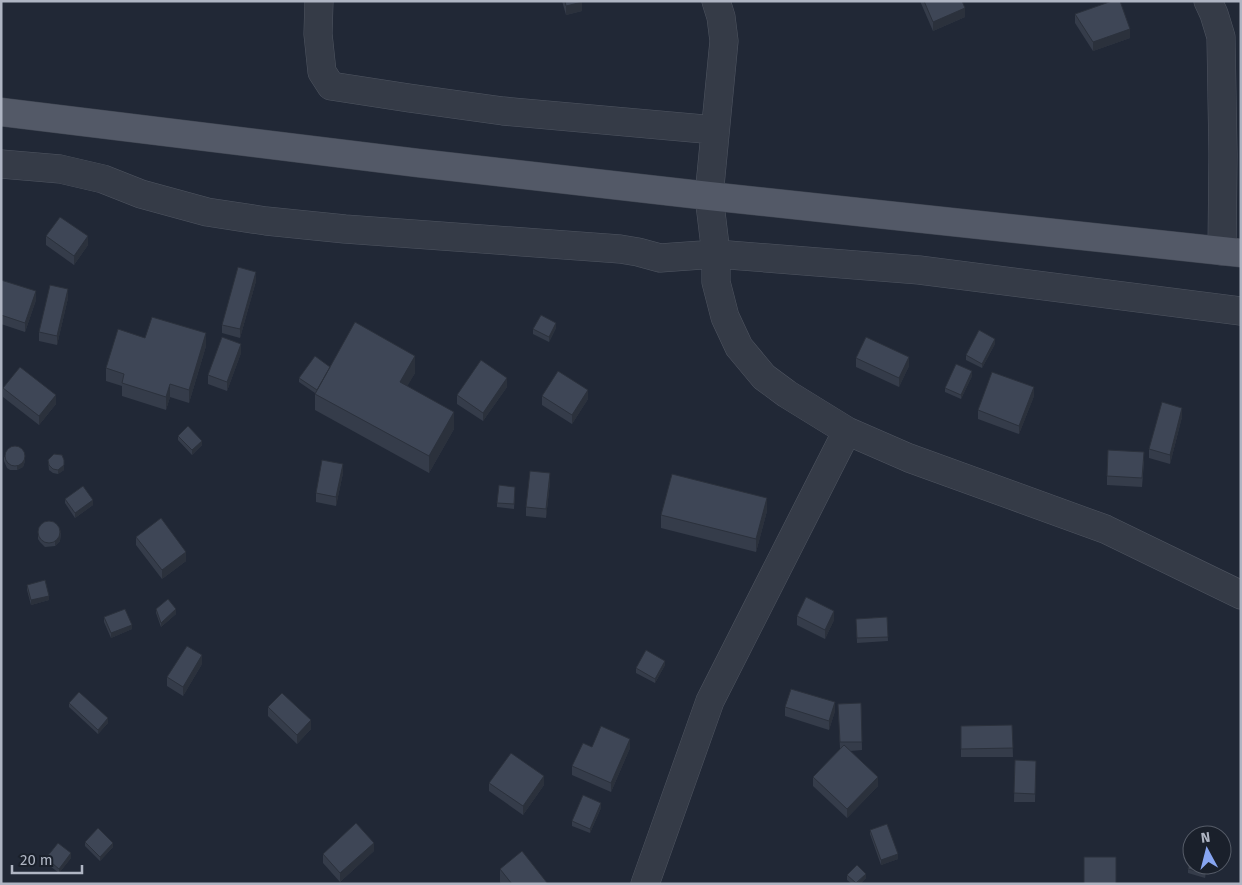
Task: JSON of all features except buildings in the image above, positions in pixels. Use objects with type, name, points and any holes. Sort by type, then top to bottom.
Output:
[{"type":"main road","points":[[1,112],[408,162],[1231,252]]},
{"type":"street","points":[[319,1],[318,34],[322,72],[331,86],[503,111],[715,130]]},
{"type":"street","points":[[716,1],[721,17],[724,41],[709,196],[716,254],[716,282],[725,317],[739,347],[764,377],[787,394],[847,431],[909,458],[1105,529],[1241,595]]},
{"type":"street","points":[[1208,1],[1221,37],[1223,155],[1231,252]]},
{"type":"street","points":[[1,164],[60,169],[103,179],[141,194],[207,212],[266,221],[345,229],[620,249],[660,258],[716,254],[919,270],[1241,310]]},
{"type":"street","points":[[645,884],[710,701],[847,431]]}]
